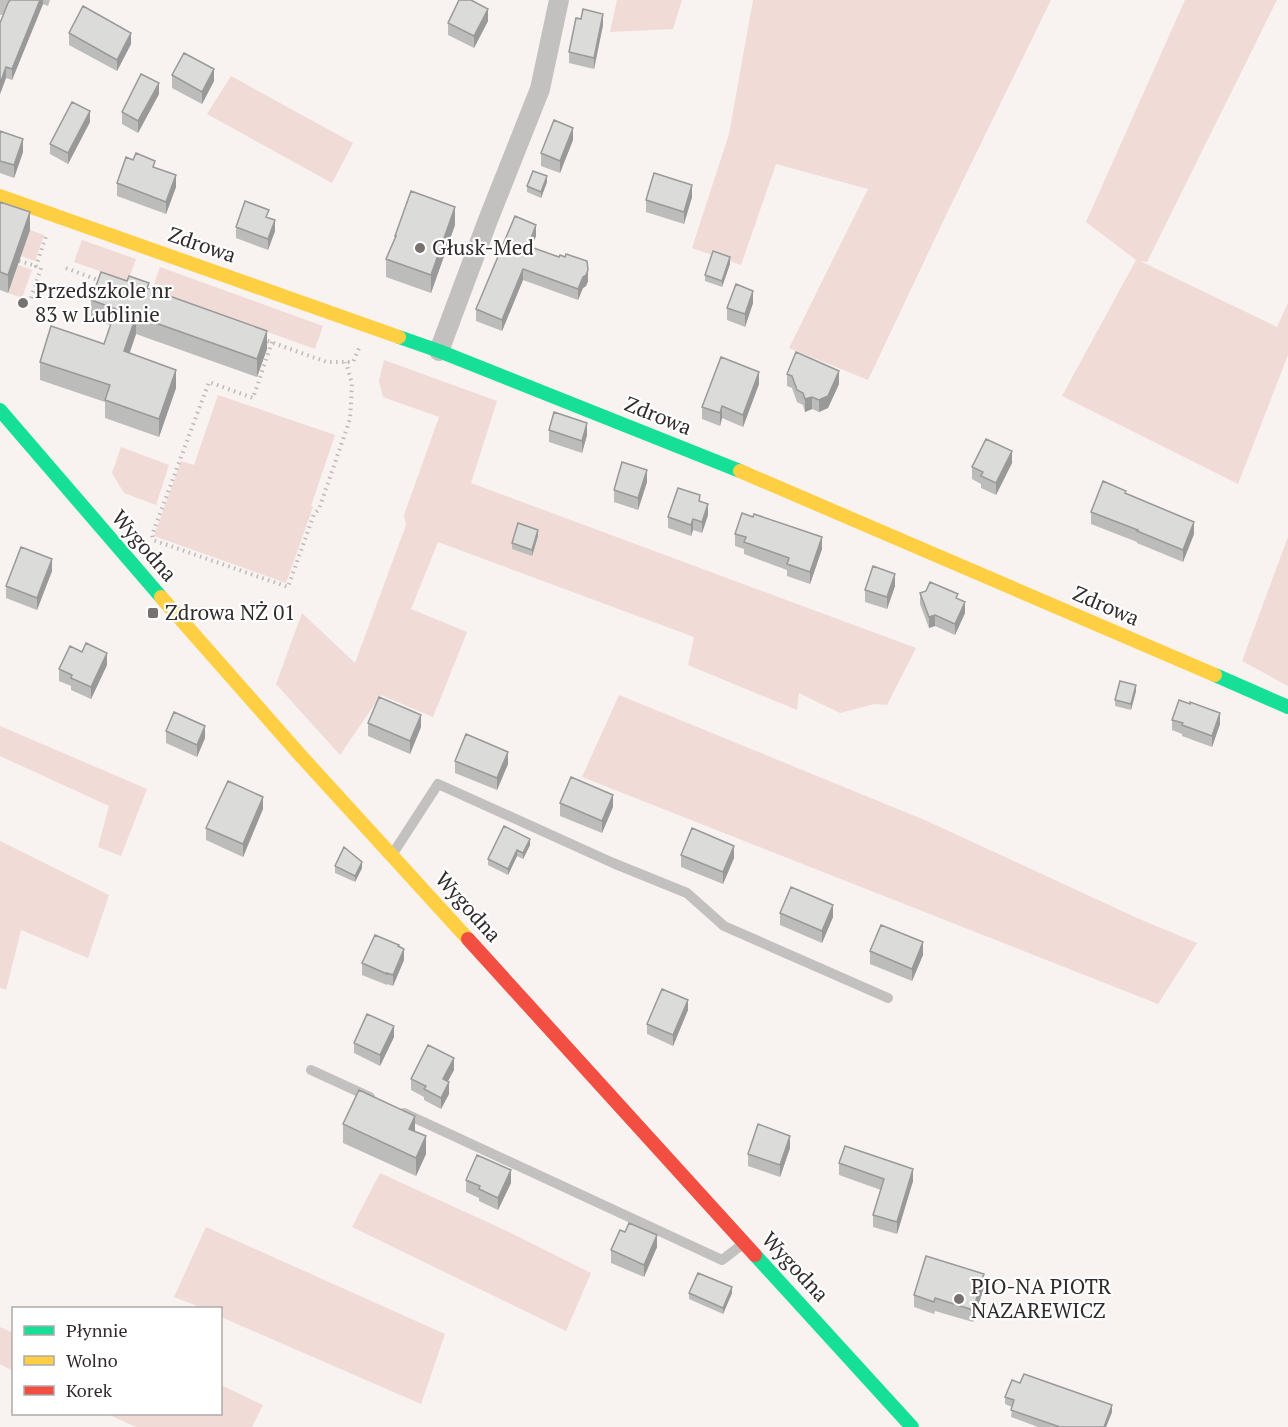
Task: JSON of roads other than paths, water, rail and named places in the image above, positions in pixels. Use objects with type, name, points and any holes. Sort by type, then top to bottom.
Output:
[{"type":"street","points":[[0,5],[2,0]]},
{"type":"street","points":[[439,351],[540,88],[559,0]]},
{"type":"street","name":"Zdrowa","points":[[0,196],[439,351],[777,486],[1288,707]]},
{"type":"street","name":"Wygodna","points":[[0,410],[301,756],[912,1427]]},
{"type":"lane","points":[[392,856],[438,784],[613,863],[687,893],[724,926],[888,998]]},
{"type":"lane","points":[[311,1070],[376,1100]]},
{"type":"lane","points":[[397,1110],[722,1260],[744,1243]]},
{"type":"place","name":"Głusk-Med","points":[[420,248]]},
{"type":"place","name":"Przedszkole nr 83 w Lublinie","points":[[23,303]]},
{"type":"place","name":"Zdrowa NŻ 01","points":[[153,613]]},
{"type":"place","name":"PIO-NA PIOTR NAZAREWICZ","points":[[959,1299]]}]
